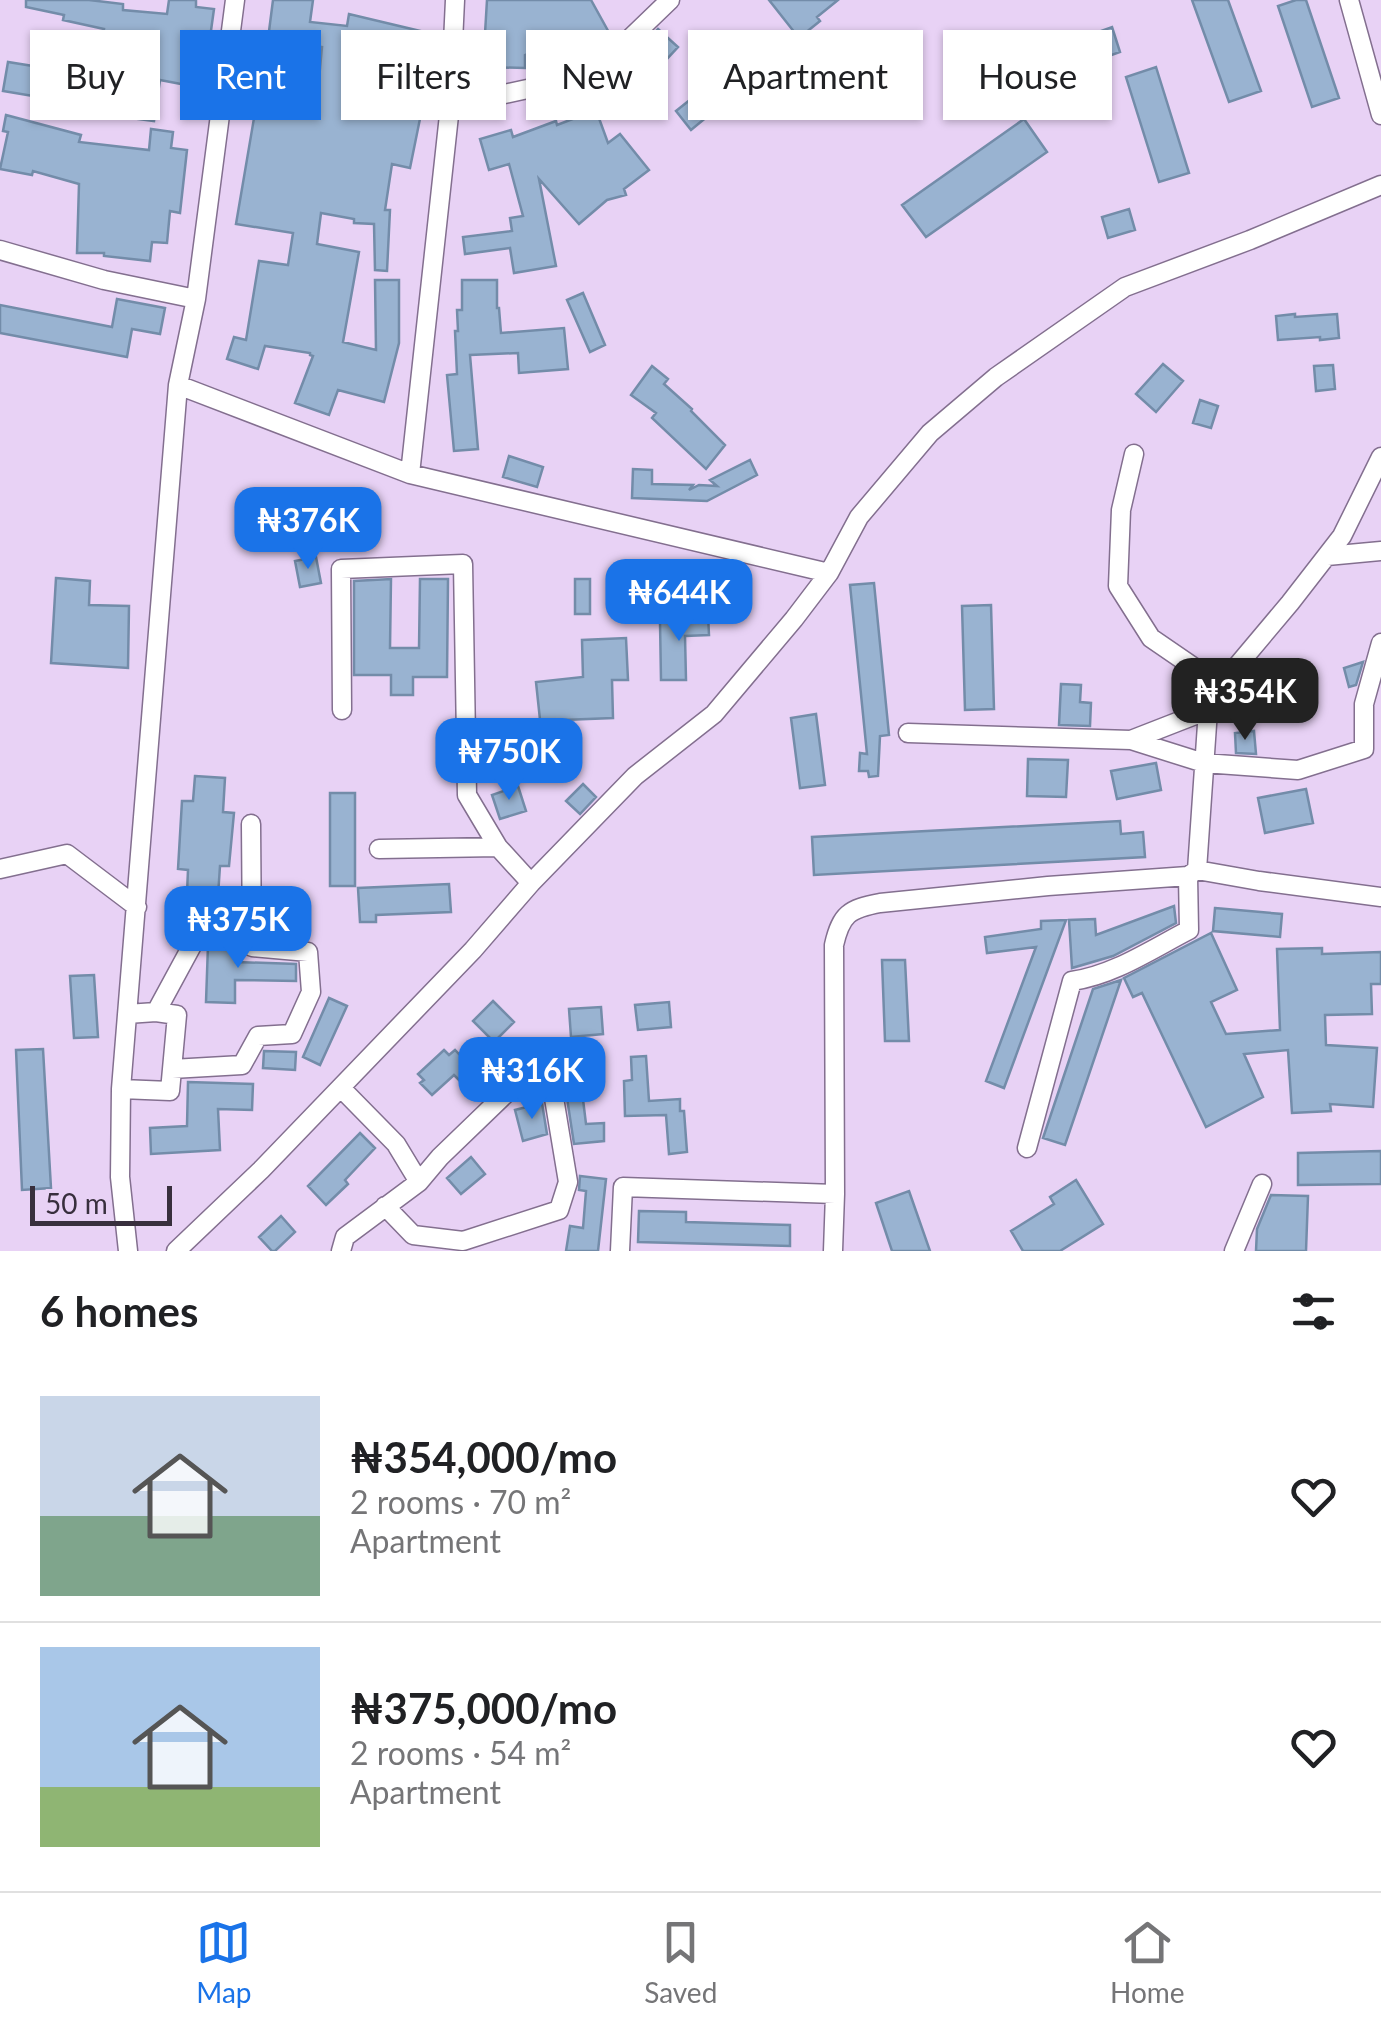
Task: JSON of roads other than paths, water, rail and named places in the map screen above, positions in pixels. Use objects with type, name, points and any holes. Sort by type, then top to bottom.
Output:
[{"type":"street","points":[[128,1251],[120,1177],[121,1089],[178,386],[196,299],[234,0]]},
{"type":"street","points":[[454,30],[456,0]]},
{"type":"street","points":[[506,94],[572,79],[616,52],[670,0]]},
{"type":"street","points":[[1349,0],[1381,116]]},
{"type":"street","points":[[410,474],[448,120]]},
{"type":"street","points":[[176,1251],[262,1170],[636,776],[714,714],[794,620],[829,573],[859,516],[930,433],[1012,366],[1126,287],[1381,185]]},
{"type":"street","points":[[0,250],[104,280],[196,299]]},
{"type":"street","points":[[178,386],[410,474],[829,573]]},
{"type":"street","points":[[1134,454],[1121,510],[1118,586],[1151,638],[1220,686]]},
{"type":"street","points":[[1027,1148],[1072,981],[1108,972],[1190,930],[1208,710],[1220,686],[1342,536],[1381,457]]},
{"type":"street","points":[[1327,556],[1381,551]]},
{"type":"street","points":[[342,710],[341,569],[463,564],[467,795],[498,847],[531,883]]},
{"type":"street","points":[[908,733],[1130,740],[1204,763],[1298,770],[1364,749],[1364,704],[1381,644]]},
{"type":"street","points":[[1130,740],[1208,710]]},
{"type":"street","points":[[172,1069],[242,1065],[258,1036],[292,1034],[311,992],[308,952],[252,947],[250,824]]},
{"type":"street","points":[[379,849],[498,847]]},
{"type":"street","points":[[0,869],[67,854],[137,908]]},
{"type":"street","points":[[832,1251],[834,945],[838,924],[847,914],[880,903],[1192,873],[1381,897]]},
{"type":"street","points":[[156,1012],[208,916],[252,915]]},
{"type":"street","points":[[121,1089],[170,1092],[176,1015],[128,1014]]},
{"type":"street","points":[[341,1251],[345,1238],[385,1206],[419,1182],[546,1050],[568,1182],[559,1210],[464,1240],[413,1236],[385,1206]]},
{"type":"street","points":[[341,1088],[396,1144],[419,1182]]},
{"type":"street","points":[[1234,1251],[1262,1184]]},
{"type":"street","points":[[620,1251],[624,1187],[835,1194]]}]
